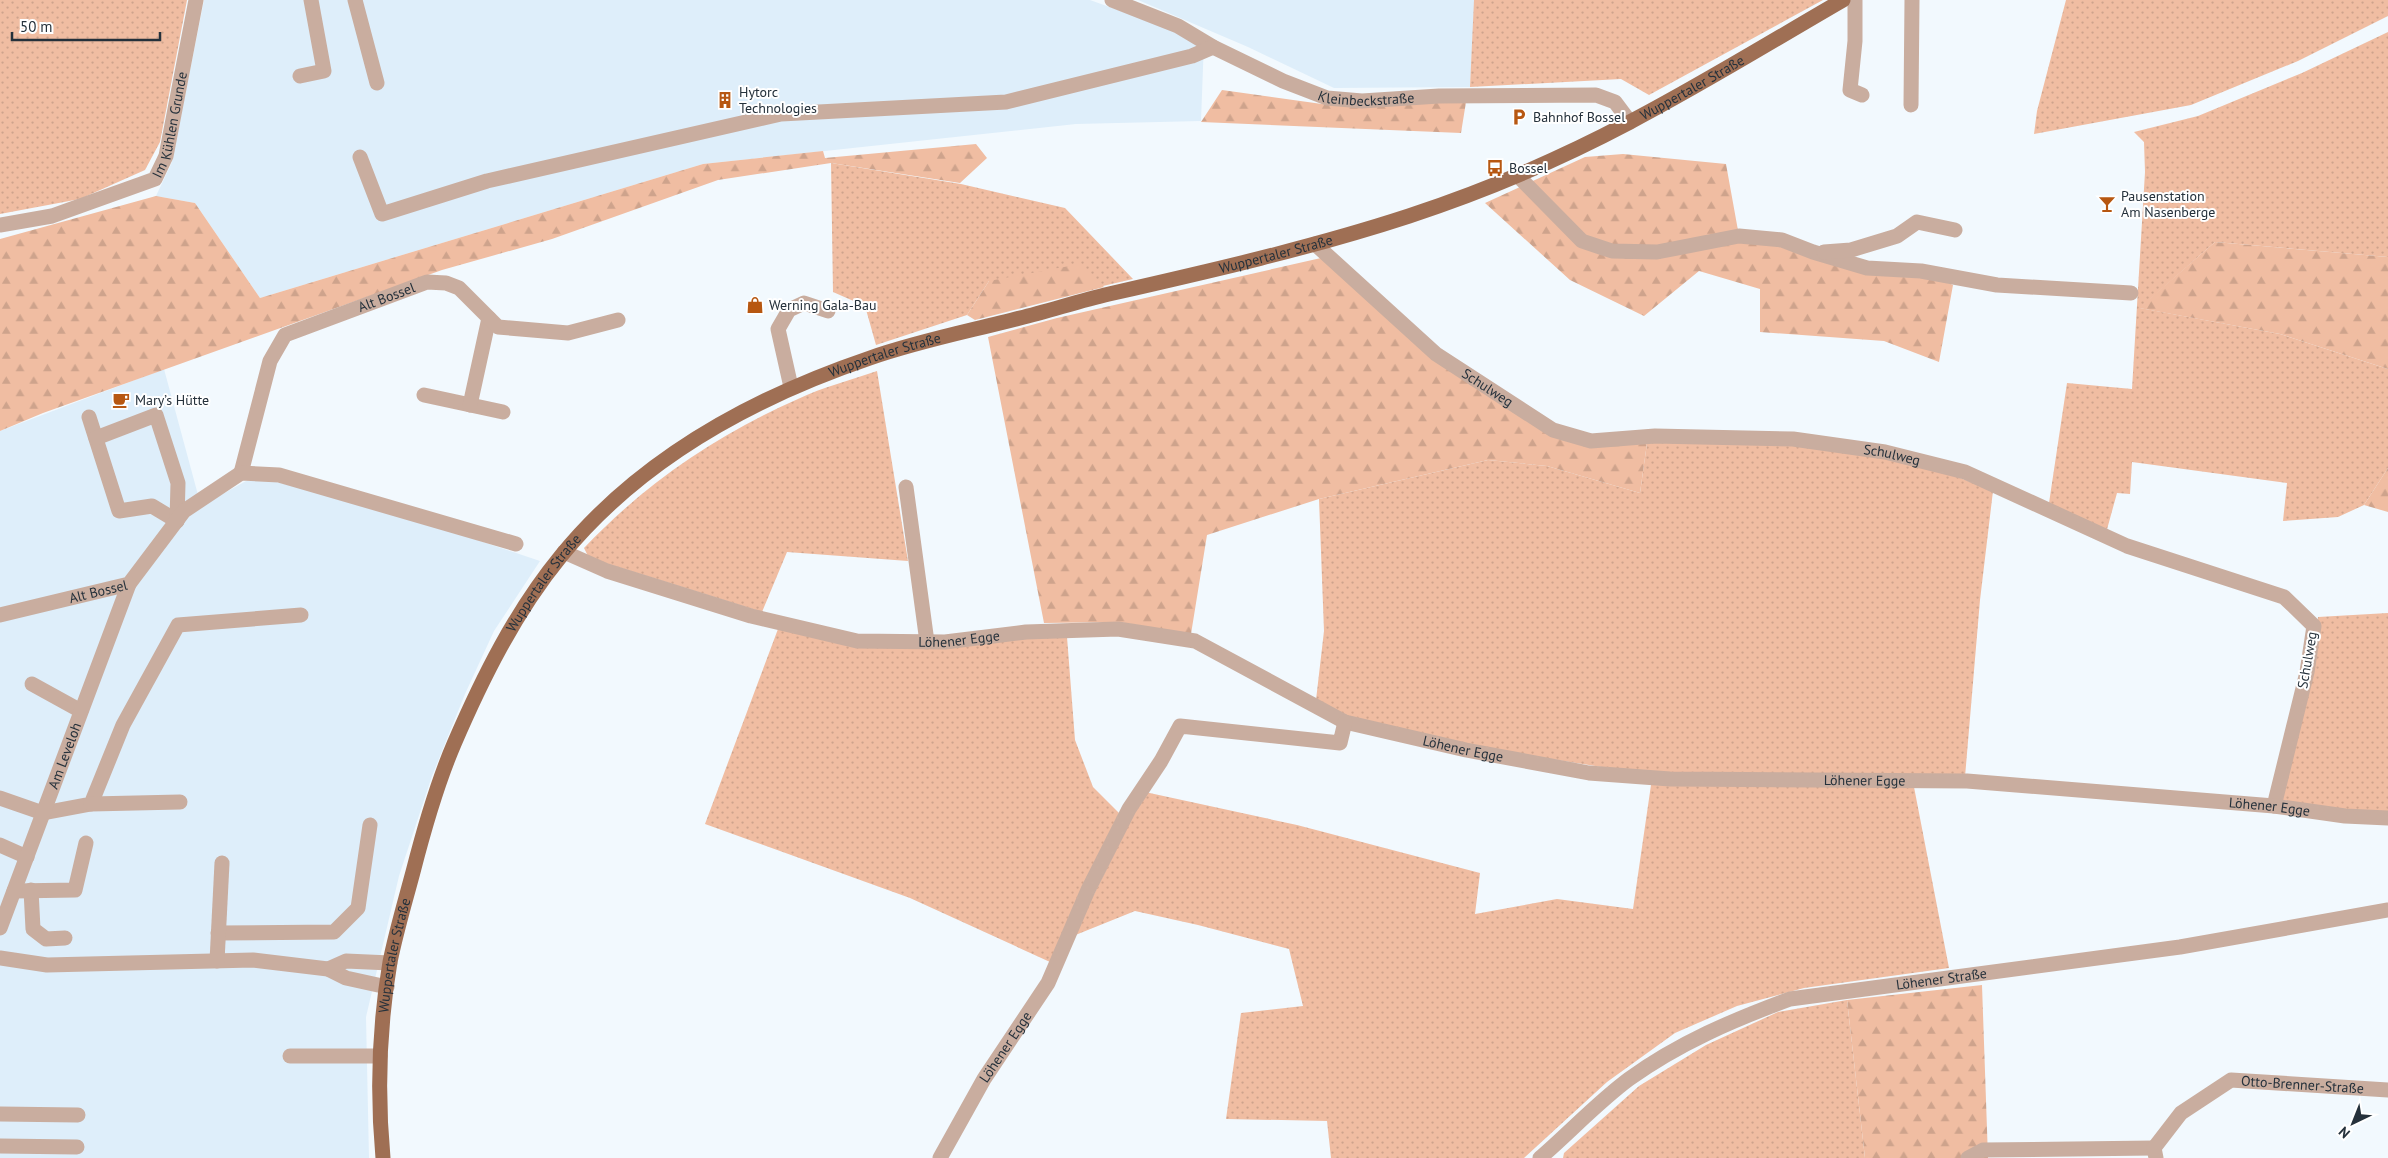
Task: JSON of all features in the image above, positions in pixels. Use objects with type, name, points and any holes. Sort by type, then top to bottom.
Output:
[{"type":"main road","name":"Wuppertaler Straße","points":[[383,1158],[379,1113],[380,1056],[390,963],[416,859],[444,768],[470,706],[508,635],[541,582],[564,552],[602,511],[644,474],[700,434],[792,387],[874,356],[1107,294],[1316,244],[1408,216],[1518,176],[1630,122],[1843,0]]},
{"type":"street","name":"Im Kühlen Grunde","points":[[0,225],[52,216],[155,179],[166,156],[196,0]]},
{"type":"street","points":[[300,76],[324,71],[311,0]]},
{"type":"street","points":[[355,0],[377,83]]},
{"type":"street","name":"Kleinbeckstraße","points":[[1112,0],[1178,26],[1213,47],[1282,81],[1327,98],[1362,101],[1439,96],[1596,95],[1615,102],[1630,122]]},
{"type":"street","points":[[1855,0],[1855,42],[1850,90],[1862,95]]},
{"type":"street","points":[[1911,105],[1912,0]]},
{"type":"street","points":[[360,157],[382,214],[487,181],[780,114],[1006,102],[1192,56],[1213,47]]},
{"type":"street","points":[[1518,176],[1582,241],[1612,251],[1657,252],[1739,236],[1782,240],[1813,252],[1867,268],[1921,271],[1997,285],[2131,293]]},
{"type":"street","points":[[1813,252],[1851,250],[1898,236],[1917,222],[1955,230]]},
{"type":"street","name":"Schulweg","points":[[1316,244],[1436,354],[1553,430],[1591,441],[1655,436],[1793,440],[1886,452],[1965,472],[2127,546],[2284,596],[2314,626],[2307,672],[2274,806]]},
{"type":"street","name":"Alt Bossel","points":[[0,615],[128,584],[184,511],[241,473],[270,361],[285,335],[428,282],[446,283],[459,288],[498,327],[568,333],[618,320]]},
{"type":"street","points":[[792,387],[778,329],[789,310],[804,303],[828,311]]},
{"type":"street","points":[[470,405],[488,318]]},
{"type":"street","points":[[424,395],[503,412]]},
{"type":"street","points":[[89,417],[119,510],[152,506],[176,521],[178,483],[156,415],[96,438]]},
{"type":"street","points":[[241,473],[279,476],[516,544]]},
{"type":"street","points":[[906,487],[927,642]]},
{"type":"street","name":"Löhener Egge","points":[[564,552],[607,571],[751,616],[857,641],[945,642],[1026,632],[1118,628],[1195,641],[1346,722],[1466,750],[1589,773],[1670,779],[1967,781],[2274,806],[2345,816],[2388,818]]},
{"type":"street","name":"Am Leveloh","points":[[0,928],[128,584]]},
{"type":"street","points":[[91,804],[123,725],[178,625],[301,615]]},
{"type":"street","points":[[32,684],[81,710]]},
{"type":"street","name":"Löhener Egge","points":[[940,1158],[984,1079],[1048,983],[1088,890],[1128,809],[1161,761],[1180,726],[1340,743],[1346,722]]},
{"type":"street","points":[[0,798],[43,813],[91,804],[180,802]]},
{"type":"street","points":[[218,933],[334,932],[358,908],[370,825]]},
{"type":"street","points":[[14,891],[75,890],[86,843]]},
{"type":"street","points":[[0,845],[27,857]]},
{"type":"street","points":[[217,961],[222,863]]},
{"type":"street","points":[[32,890],[34,929],[46,939],[65,938]]},
{"type":"street","name":"Löhener Straße","points":[[1540,1158],[1629,1080],[1682,1045],[1740,1017],[1790,999],[2180,947],[2388,910]]},
{"type":"street","points":[[0,958],[47,965],[253,960],[328,969],[346,978],[387,987]]},
{"type":"street","points":[[328,969],[346,962],[390,963]]},
{"type":"street","points":[[290,1056],[380,1056]]},
{"type":"street","name":"Otto-Brenner-Straße","points":[[1968,1158],[1983,1150],[2155,1153],[2181,1113],[2231,1080],[2388,1090]]},
{"type":"street","points":[[0,1114],[78,1115]]},
{"type":"street","points":[[0,1146],[77,1147]]},
{"type":"shaded area","points":[[204,0],[1090,0],[1204,41],[1201,121],[1076,124],[703,164],[260,298],[195,203],[156,196],[172,162]]},
{"type":"shaded area","points":[[1138,0],[1475,0],[1470,87],[1334,88],[1248,47]]},
{"type":"shaded area","points":[[164,369],[201,506],[246,481],[269,480],[397,513],[540,561],[494,631],[465,694],[432,776],[399,876],[366,1017],[369,1158],[0,1158],[0,431]]},
{"type":"green space","points":[[0,0],[187,0],[160,142],[145,170],[80,199],[0,214]]},
{"type":"green space","points":[[1474,0],[1823,0],[1649,95],[1621,79],[1470,87]]},
{"type":"green space","points":[[2066,0],[2388,0],[2388,16],[2298,61],[2191,105],[2034,134],[2037,111]]},
{"type":"green space","points":[[2388,32],[2388,257],[2215,242],[2140,308],[2280,334],[2388,369],[2388,468],[2364,505],[2338,517],[2283,521],[2287,483],[2132,462],[2130,494],[2117,493],[2106,533],[2049,503],[2067,383],[2132,389],[2145,172],[2144,142],[2134,132],[2198,116],[2302,73]]},
{"type":"green space","points":[[1222,90],[1329,105],[1466,102],[1461,133],[1201,122]]},
{"type":"green space","points":[[976,144],[987,158],[960,183],[831,163],[718,180],[552,239],[442,270],[43,413],[0,431],[0,239],[156,196],[195,203],[260,298],[703,164],[823,151],[825,158]]},
{"type":"green space","points":[[1623,154],[1726,164],[1739,236],[1813,252],[1921,271],[1953,285],[1939,362],[1884,341],[1760,332],[1760,289],[1699,271],[1644,316],[1570,280],[1485,203],[1585,157]]},
{"type":"green space","points":[[831,163],[961,184],[1065,208],[1133,279],[1103,286],[989,281],[967,315],[876,345],[865,306],[833,292]]},
{"type":"green space","points":[[2215,242],[2388,257],[2388,369],[2280,334],[2139,308]]},
{"type":"green space","points":[[1321,258],[1553,436],[1647,443],[1640,493],[1547,466],[1488,460],[1319,499],[1207,535],[1191,634],[1119,622],[1044,623],[988,337],[1057,318]]},
{"type":"green space","points":[[1080,264],[1104,287],[975,320],[967,315],[989,281]]},
{"type":"green space","points":[[877,371],[908,561],[787,552],[762,612],[589,558],[584,548],[608,524],[657,482],[711,445],[768,413],[808,395]]},
{"type":"green space","points":[[1740,441],[1820,445],[1871,453],[1921,465],[1993,491],[1980,600],[1965,777],[1646,774],[1475,747],[1351,719],[1316,700],[1324,631],[1319,499],[1488,460],[1547,466],[1640,493],[1647,443]]},
{"type":"green space","points":[[2388,468],[2388,512],[2364,505]]},
{"type":"green space","points":[[2388,613],[2388,813],[2338,809],[2281,800],[2315,652],[2318,617]]},
{"type":"green space","points":[[778,629],[830,640],[1001,640],[1067,637],[1075,740],[1093,787],[1119,813],[1050,962],[910,898],[705,824]]},
{"type":"green space","points":[[1651,785],[1914,787],[1949,968],[1804,988],[1737,1006],[1675,1033],[1607,1082],[1524,1158],[1331,1158],[1327,1121],[1226,1119],[1241,1013],[1303,1006],[1289,949],[1198,925],[1135,911],[1073,936],[1145,792],[1297,825],[1480,873],[1475,914],[1557,899],[1633,909]]},
{"type":"green space","points":[[1982,985],[1988,1158],[1865,1158],[1847,1000]]},
{"type":"green space","points":[[1847,1000],[1865,1158],[1563,1158],[1564,1153],[1639,1086],[1706,1045],[1778,1012]]},
{"type":"place","name":"Hytorc Technologies","points":[[725,100]]},
{"type":"place","name":"Bahnhof Bossel","points":[[1519,117]]},
{"type":"place","name":"Bossel","points":[[1495,168]]},
{"type":"place","name":"Pausenstation Am Nasenberge","points":[[2107,204]]},
{"type":"place","name":"Werning Gala-Bau","points":[[755,305]]},
{"type":"place","name":"Mary’s Hütte","points":[[121,400]]}]
